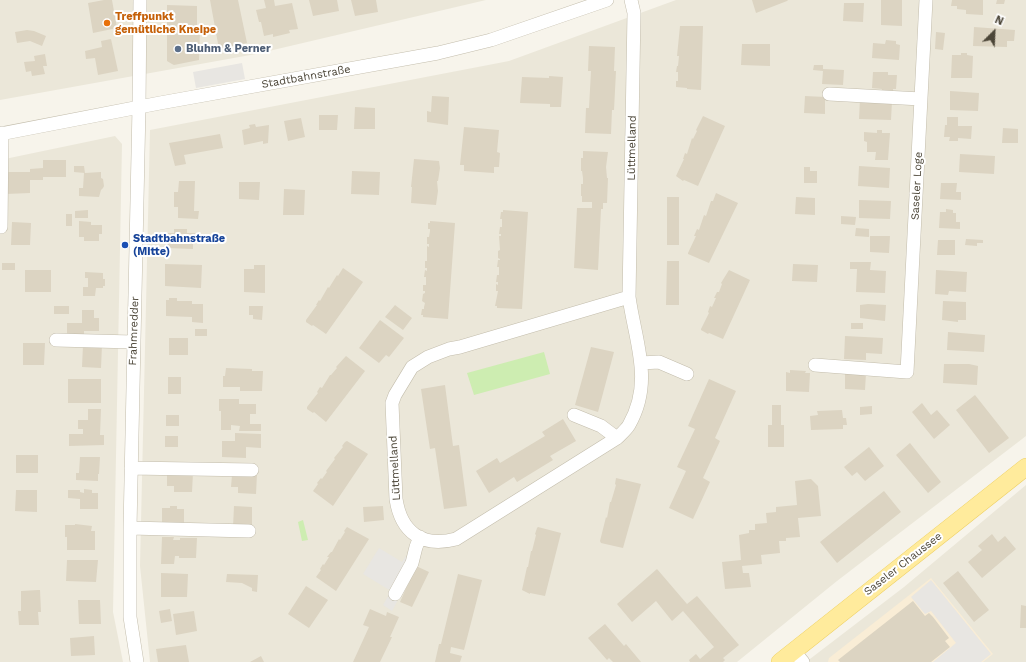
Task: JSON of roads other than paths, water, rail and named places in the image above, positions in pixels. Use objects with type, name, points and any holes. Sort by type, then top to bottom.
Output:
[{"type":"main road","name":"Saseler Chaussee","points":[[780,662],[798,656],[1026,467]]},
{"type":"street","name":"Frahmredder","points":[[136,662],[130,617],[130,528],[140,0]]},
{"type":"street","name":"Stadtbahnstraße","points":[[1,133],[438,53],[491,40],[607,0]]},
{"type":"street","name":"Lüttmelland","points":[[629,297],[449,349],[428,357],[412,367],[404,378],[392,403],[396,499],[398,512],[404,524],[412,533],[433,542],[445,542],[456,539],[617,438],[629,426],[637,408],[640,395],[642,370],[629,297],[634,13],[632,0]]},
{"type":"street","name":"Saseler Loge","points":[[815,365],[907,372],[926,0]]},
{"type":"street","points":[[829,94],[921,99]]},
{"type":"street","points":[[1,133],[1,227]]},
{"type":"street","points":[[56,340],[133,342]]},
{"type":"street","points":[[641,363],[659,362],[687,374]]},
{"type":"street","points":[[574,415],[601,426],[617,438]]},
{"type":"street","points":[[131,468],[252,470]]},
{"type":"street","points":[[130,528],[249,531]]},
{"type":"street","points":[[395,594],[412,563],[420,537]]},
{"type":"place","name":"Treffpunkt gemütliche Kneipe","points":[[107,23]]},
{"type":"place","name":"Bluhm & Perner","points":[[178,49]]},
{"type":"place","name":"Stadtbahnstraße (Mitte)","points":[[125,245]]}]
